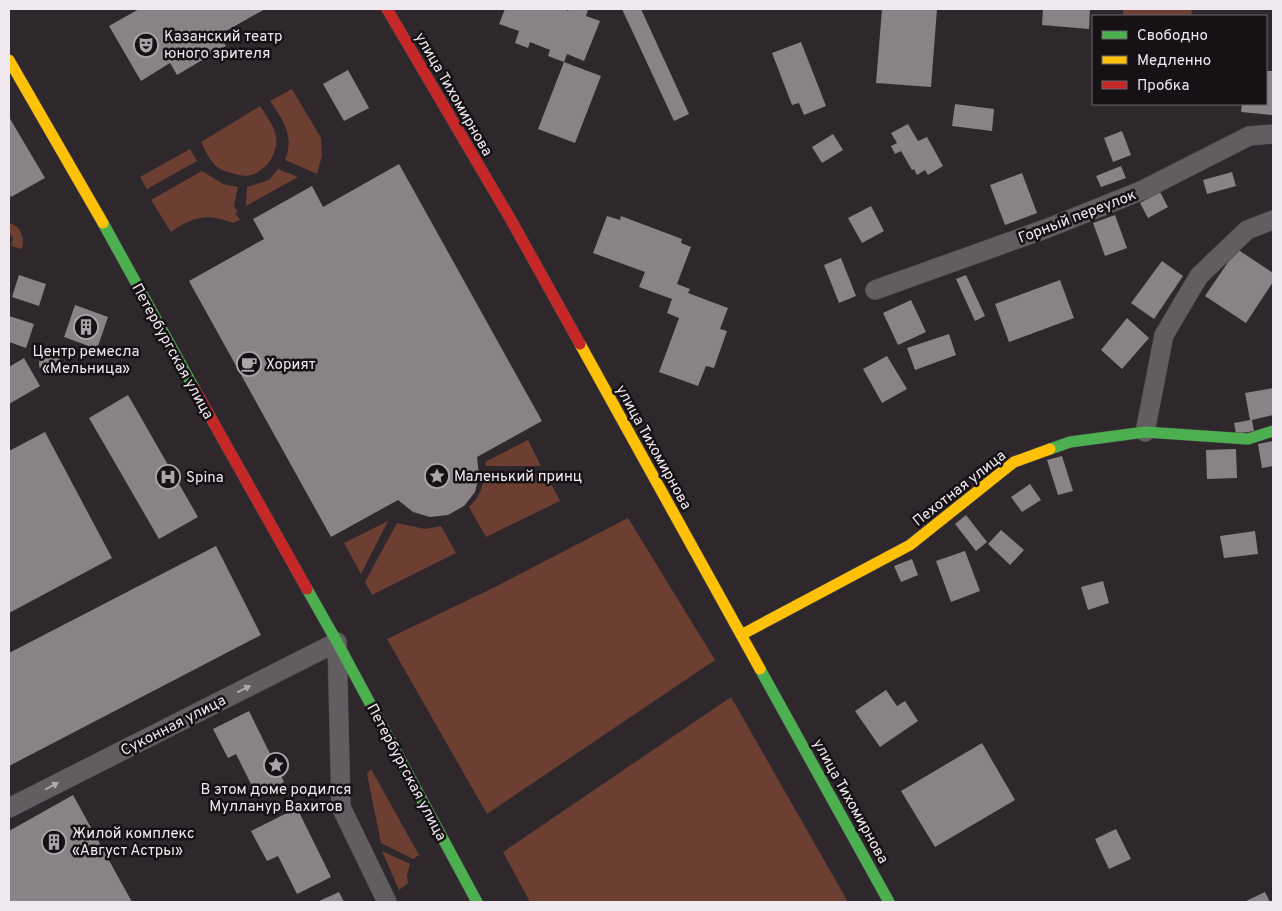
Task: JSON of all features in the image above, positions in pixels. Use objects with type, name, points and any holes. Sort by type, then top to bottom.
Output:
[{"type":"street","name":"улица Тихомирнова","points":[[386,9],[511,220],[889,902]]},
{"type":"street","name":"Петербургская улица","points":[[9,60],[84,188],[253,496],[338,642],[477,902]]},
{"type":"street","name":"Горный переулок","points":[[875,290],[1048,228],[1143,190],[1249,136],[1273,134]]},
{"type":"street","points":[[1145,432],[1164,335],[1199,276],[1248,230],[1273,220]]},
{"type":"street","name":"Пехотная улица","points":[[741,635],[910,545],[1014,462],[1070,442],[1145,432],[1248,439],[1273,430]]},
{"type":"street","name":"Петербургская улица","points":[[338,642],[341,807],[387,902]]},
{"type":"street","name":"Суконная улица","points":[[9,808],[338,642]]},
{"type":"shaded area","points":[[1123,9],[1192,9],[1191,15],[1123,15]]},
{"type":"shaded area","points":[[292,89],[321,138],[322,156],[317,174],[285,160],[289,143],[288,136],[283,122],[270,101]]},
{"type":"shaded area","points":[[260,106],[272,124],[276,136],[276,148],[271,160],[257,173],[249,176],[219,168],[211,160],[201,142]]},
{"type":"shaded area","points":[[190,149],[197,161],[147,189],[140,177]]},
{"type":"shaded area","points":[[278,169],[298,177],[246,206],[247,187],[269,180]]},
{"type":"shaded area","points":[[202,171],[223,184],[238,187],[234,206],[238,212],[235,213],[240,220],[233,223],[208,217],[194,219],[171,232],[151,200]]},
{"type":"shaded area","points":[[9,223],[17,227],[21,233],[23,240],[22,249],[11,246],[13,239],[9,232]]},
{"type":"shaded area","points":[[528,440],[541,466],[486,466],[485,462]]},
{"type":"shaded area","points":[[484,474],[546,474],[560,501],[486,537],[469,507],[480,492]]},
{"type":"shaded area","points":[[628,518],[715,660],[487,814],[387,639],[493,588]]},
{"type":"shaded area","points":[[388,521],[361,574],[344,543]]},
{"type":"shaded area","points":[[397,523],[425,529],[441,526],[456,553],[372,595],[365,582]]},
{"type":"shaded area","points":[[731,697],[848,902],[530,902],[503,852]]},
{"type":"shaded area","points":[[371,769],[419,855],[413,859],[381,843],[367,774]]},
{"type":"shaded area","points":[[382,851],[410,864],[407,875],[408,883],[399,890]]},
{"type":"building","points":[[139,9],[265,9],[219,35],[226,46],[177,75],[170,63],[141,81],[109,26]]},
{"type":"building","points":[[505,9],[564,9],[568,11],[569,9],[585,9],[588,10],[586,16],[600,21],[584,61],[567,54],[564,62],[548,56],[550,50],[530,42],[528,48],[515,43],[519,31],[499,24]]},
{"type":"building","points":[[622,9],[641,9],[689,114],[674,121]]},
{"type":"building","points":[[882,9],[937,9],[931,87],[876,83]]},
{"type":"building","points":[[1043,9],[1090,9],[1089,29],[1042,25]]},
{"type":"building","points":[[801,42],[826,106],[804,115],[799,103],[792,105],[772,53]]},
{"type":"building","points":[[564,62],[601,76],[575,143],[538,129]]},
{"type":"building","points":[[348,70],[369,108],[344,121],[323,84]]},
{"type":"building","points":[[1267,71],[1273,71],[1272,115],[1241,112],[1242,105],[1267,105]]},
{"type":"building","points":[[955,104],[994,109],[992,131],[952,126]]},
{"type":"building","points":[[9,117],[45,178],[11,197],[9,193]]},
{"type":"building","points":[[908,124],[918,141],[927,137],[943,166],[928,175],[925,170],[917,175],[901,151],[895,154],[891,146],[897,143],[891,133]]},
{"type":"building","points":[[1122,131],[1131,155],[1113,162],[1104,138]]},
{"type":"building","points":[[833,134],[843,150],[822,163],[812,147]]},
{"type":"building","points":[[399,164],[542,421],[477,457],[479,475],[475,492],[464,506],[448,515],[430,517],[413,512],[398,500],[331,537],[189,281],[264,239],[253,219],[312,186],[323,207]]},
{"type":"building","points":[[1121,166],[1126,178],[1101,187],[1096,176]]},
{"type":"building","points":[[1232,172],[1236,186],[1207,194],[1203,180]]},
{"type":"building","points":[[1022,173],[1037,213],[1005,225],[990,185]]},
{"type":"building","points":[[1160,192],[1168,207],[1148,218],[1140,203]]},
{"type":"building","points":[[871,206],[884,231],[862,243],[848,218]]},
{"type":"building","points":[[1115,215],[1127,248],[1105,256],[1093,223]]},
{"type":"building","points":[[607,216],[620,220],[621,216],[682,239],[681,243],[691,247],[677,284],[690,289],[688,293],[728,308],[720,329],[727,331],[714,368],[706,366],[698,386],[659,372],[679,318],[667,313],[672,299],[639,287],[645,272],[593,253]]},
{"type":"building","points":[[1237,249],[1273,273],[1273,282],[1246,323],[1205,296]]},
{"type":"building","points":[[841,258],[856,296],[839,303],[824,265]]},
{"type":"building","points":[[1162,261],[1183,276],[1154,319],[1131,303]]},
{"type":"building","points":[[19,275],[46,284],[39,306],[12,297]]},
{"type":"building","points":[[966,275],[985,316],[975,321],[956,279]]},
{"type":"building","points":[[1060,280],[1074,318],[1009,342],[995,304]]},
{"type":"building","points":[[911,300],[926,332],[898,345],[883,313]]},
{"type":"building","name":"Центр ремесла «Мельница»","points":[[75,305],[108,317],[97,349],[64,337]]},
{"type":"building","points":[[9,316],[34,324],[26,348],[9,342]]},
{"type":"building","points":[[1127,318],[1149,338],[1122,369],[1101,350]]},
{"type":"building","points":[[949,334],[956,355],[915,370],[907,348]]},
{"type":"building","points":[[46,353],[54,353],[61,360],[61,368],[54,375],[46,375],[39,368],[39,360]]},
{"type":"building","points":[[887,356],[907,389],[882,403],[863,369]]},
{"type":"building","points":[[24,358],[40,386],[9,404],[9,367]]},
{"type":"building","points":[[1273,388],[1273,415],[1252,420],[1254,431],[1236,434],[1234,423],[1250,420],[1245,393]]},
{"type":"building","points":[[128,395],[198,517],[159,539],[89,418]]},
{"type":"building","points":[[45,432],[112,558],[9,613],[9,451]]},
{"type":"building","points":[[1273,441],[1273,466],[1262,468],[1258,444]]},
{"type":"building","points":[[1236,449],[1237,478],[1207,479],[1206,450]]},
{"type":"building","points":[[1062,456],[1073,491],[1058,495],[1047,460]]},
{"type":"building","points":[[1030,484],[1041,500],[1022,512],[1011,497]]},
{"type":"building","points":[[966,515],[987,542],[976,551],[955,524]]},
{"type":"building","points":[[1001,530],[1024,550],[1010,565],[988,544]]},
{"type":"building","points":[[1255,531],[1258,554],[1224,558],[1220,536]]},
{"type":"building","points":[[216,546],[261,635],[9,766],[9,653]]},
{"type":"building","points":[[965,551],[980,591],[951,602],[936,561]]},
{"type":"building","points":[[912,559],[918,575],[901,582],[894,566]]},
{"type":"building","points":[[1103,581],[1109,603],[1088,610],[1081,587]]},
{"type":"building","points":[[886,690],[897,706],[905,701],[918,721],[880,747],[855,711]]},
{"type":"building","points":[[249,711],[284,782],[257,796],[236,754],[228,758],[213,729]]},
{"type":"building","points":[[982,743],[1015,800],[935,847],[901,791]]},
{"type":"building","name":"Жилой комплекс «Август Астры»","points":[[73,795],[132,902],[9,902],[9,831]]},
{"type":"building","points":[[297,808],[331,877],[297,894],[278,856],[267,861],[251,831]]},
{"type":"building","points":[[1116,829],[1131,859],[1109,869],[1095,839]]},
{"type":"building","points":[[339,892],[344,902],[317,902]]},
{"type":"building","points":[[1265,892],[1270,902],[1244,902]]},
{"type":"traffic: fast","points":[[103,223],[194,388]]},
{"type":"traffic: fast","points":[[1050,449],[1070,442],[1145,432],[1248,439],[1273,431]]},
{"type":"traffic: fast","points":[[307,589],[477,902]]},
{"type":"traffic: fast","points":[[760,669],[889,902]]},
{"type":"traffic: slow","points":[[9,60],[103,223]]},
{"type":"traffic: slow","points":[[580,344],[760,669]]},
{"type":"traffic: slow","points":[[741,635],[910,545],[1014,462],[1050,449]]},
{"type":"traffic: jam","points":[[387,9],[511,220],[580,344]]},
{"type":"traffic: jam","points":[[194,388],[307,589]]},
{"type":"place","name":"Казанский театр юного зрителя","points":[[146,45]]},
{"type":"place","name":"Центр ремесла «Мельница»","points":[[86,327]]},
{"type":"place","name":"Хорият","points":[[249,364]]},
{"type":"place","name":"Маленький принц","points":[[437,476]]},
{"type":"place","name":"Spina","points":[[168,477]]},
{"type":"place","name":"В этом доме родился Мулланур Вахитов","points":[[276,765]]},
{"type":"place","name":"Жилой комплекс «Август Астры»","points":[[54,842]]}]
